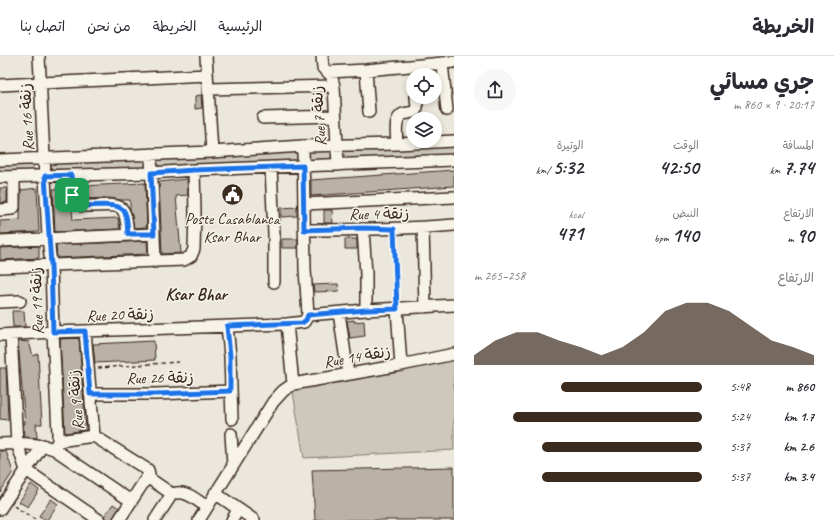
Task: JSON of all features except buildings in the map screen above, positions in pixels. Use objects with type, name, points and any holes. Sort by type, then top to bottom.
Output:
[{"type":"street","name":"Rue 16 زنقة","points":[[39,56],[45,176]]},
{"type":"street","points":[[206,56],[212,152]]},
{"type":"street","points":[[322,56],[322,66],[328,72]]},
{"type":"street","name":"Rue 7 زنقة","points":[[422,68],[442,63],[454,62]]},
{"type":"street","points":[[442,63],[447,110]]},
{"type":"street","points":[[366,70],[369,112]]},
{"type":"street","name":"Rue 7 زنقة","points":[[328,72],[406,70]]},
{"type":"street","name":"Rue 7 زنقة","points":[[328,72],[332,78],[334,86],[338,165]]},
{"type":"street","points":[[0,85],[207,75]]},
{"type":"street","points":[[208,89],[334,86]]},
{"type":"street","points":[[396,144],[397,122],[404,114],[416,111],[417,104]]},
{"type":"street","points":[[263,118],[335,116]]},
{"type":"street","points":[[0,160],[212,152],[303,146],[454,141]]},
{"type":"street","points":[[303,146],[304,230],[308,315],[454,305]]},
{"type":"street","points":[[150,154],[155,262]]},
{"type":"street","points":[[0,177],[151,173],[454,160]]},
{"type":"street","points":[[271,167],[274,282]]},
{"type":"street","points":[[0,267],[184,260],[190,256],[194,249],[194,170]]},
{"type":"street","points":[[71,175],[72,195],[77,205],[117,206],[121,208],[125,211],[128,234]]},
{"type":"street","name":"Rue 19 زنقة","points":[[45,176],[51,265],[58,426],[56,445]]},
{"type":"street","points":[[0,210],[12,210],[14,207],[14,177]]},
{"type":"street","points":[[304,204],[454,197]]},
{"type":"street","name":"Rue 4 زنقة","points":[[304,230],[363,228],[394,229],[454,225]]},
{"type":"street","points":[[363,228],[366,274],[366,310]]},
{"type":"street","points":[[423,228],[425,307]]},
{"type":"street","points":[[0,240],[154,234]]},
{"type":"street","points":[[0,302],[20,301]]},
{"type":"street","points":[[397,309],[400,365]]},
{"type":"street","points":[[339,313],[348,374]]},
{"type":"street","name":"Rue 20 زنقة","points":[[6,335],[287,324],[304,322],[308,315]]},
{"type":"street","points":[[287,324],[293,384]]},
{"type":"street","points":[[227,326],[230,356],[232,420]]},
{"type":"street","name":"Rue 9 زنقة","points":[[85,331],[94,436],[148,470],[149,474],[147,477]]},
{"type":"street","points":[[6,335],[17,444],[26,470],[99,520]]},
{"type":"street","name":"Rue 14 زنقة","points":[[199,520],[273,402],[283,391],[293,384],[454,354]]},
{"type":"street","name":"Rue 26 زنقة","points":[[90,394],[157,394],[230,391]]},
{"type":"street","points":[[232,434],[233,465]]},
{"type":"street","points":[[0,444],[56,445],[94,436]]},
{"type":"street","points":[[3,505],[43,445]]},
{"type":"street","points":[[56,445],[131,501]]},
{"type":"street","points":[[119,520],[147,477],[172,494]]},
{"type":"street","points":[[155,520],[172,494],[180,492],[186,493],[207,507]]},
{"type":"street","points":[[215,493],[254,520]]},
{"type":"street","points":[[232,520],[238,510]]},
{"type":"path","points":[[394,229],[397,309]]},
{"type":"path","points":[[88,368],[178,362]]},
{"type":"path","points":[[3,505],[36,520]]},
{"type":"shaded area","points":[[442,145],[454,145],[454,157],[155,170],[52,171],[51,165],[53,163],[155,157],[406,147],[442,148]]},
{"type":"shaded area","points":[[32,164],[35,171],[0,175],[0,166]]},
{"type":"shaded area","points":[[454,358],[454,450],[304,458],[292,386]]},
{"type":"place","name":"Poste Casablanca Ksar Bhar","points":[[232,195]]},
{"type":"district","name":"Ksar Bhar","points":[[196,294]]},
{"type":"route","points":[[303,166],[304,230],[363,228],[394,229],[397,309],[308,315],[306,320],[302,323],[227,326],[230,356],[230,391],[157,394],[90,394],[85,331],[53,332],[51,265],[45,176],[71,175],[72,195],[76,204],[80,206],[117,206],[121,208],[125,211],[128,234],[154,234],[151,173],[303,166]]}]
